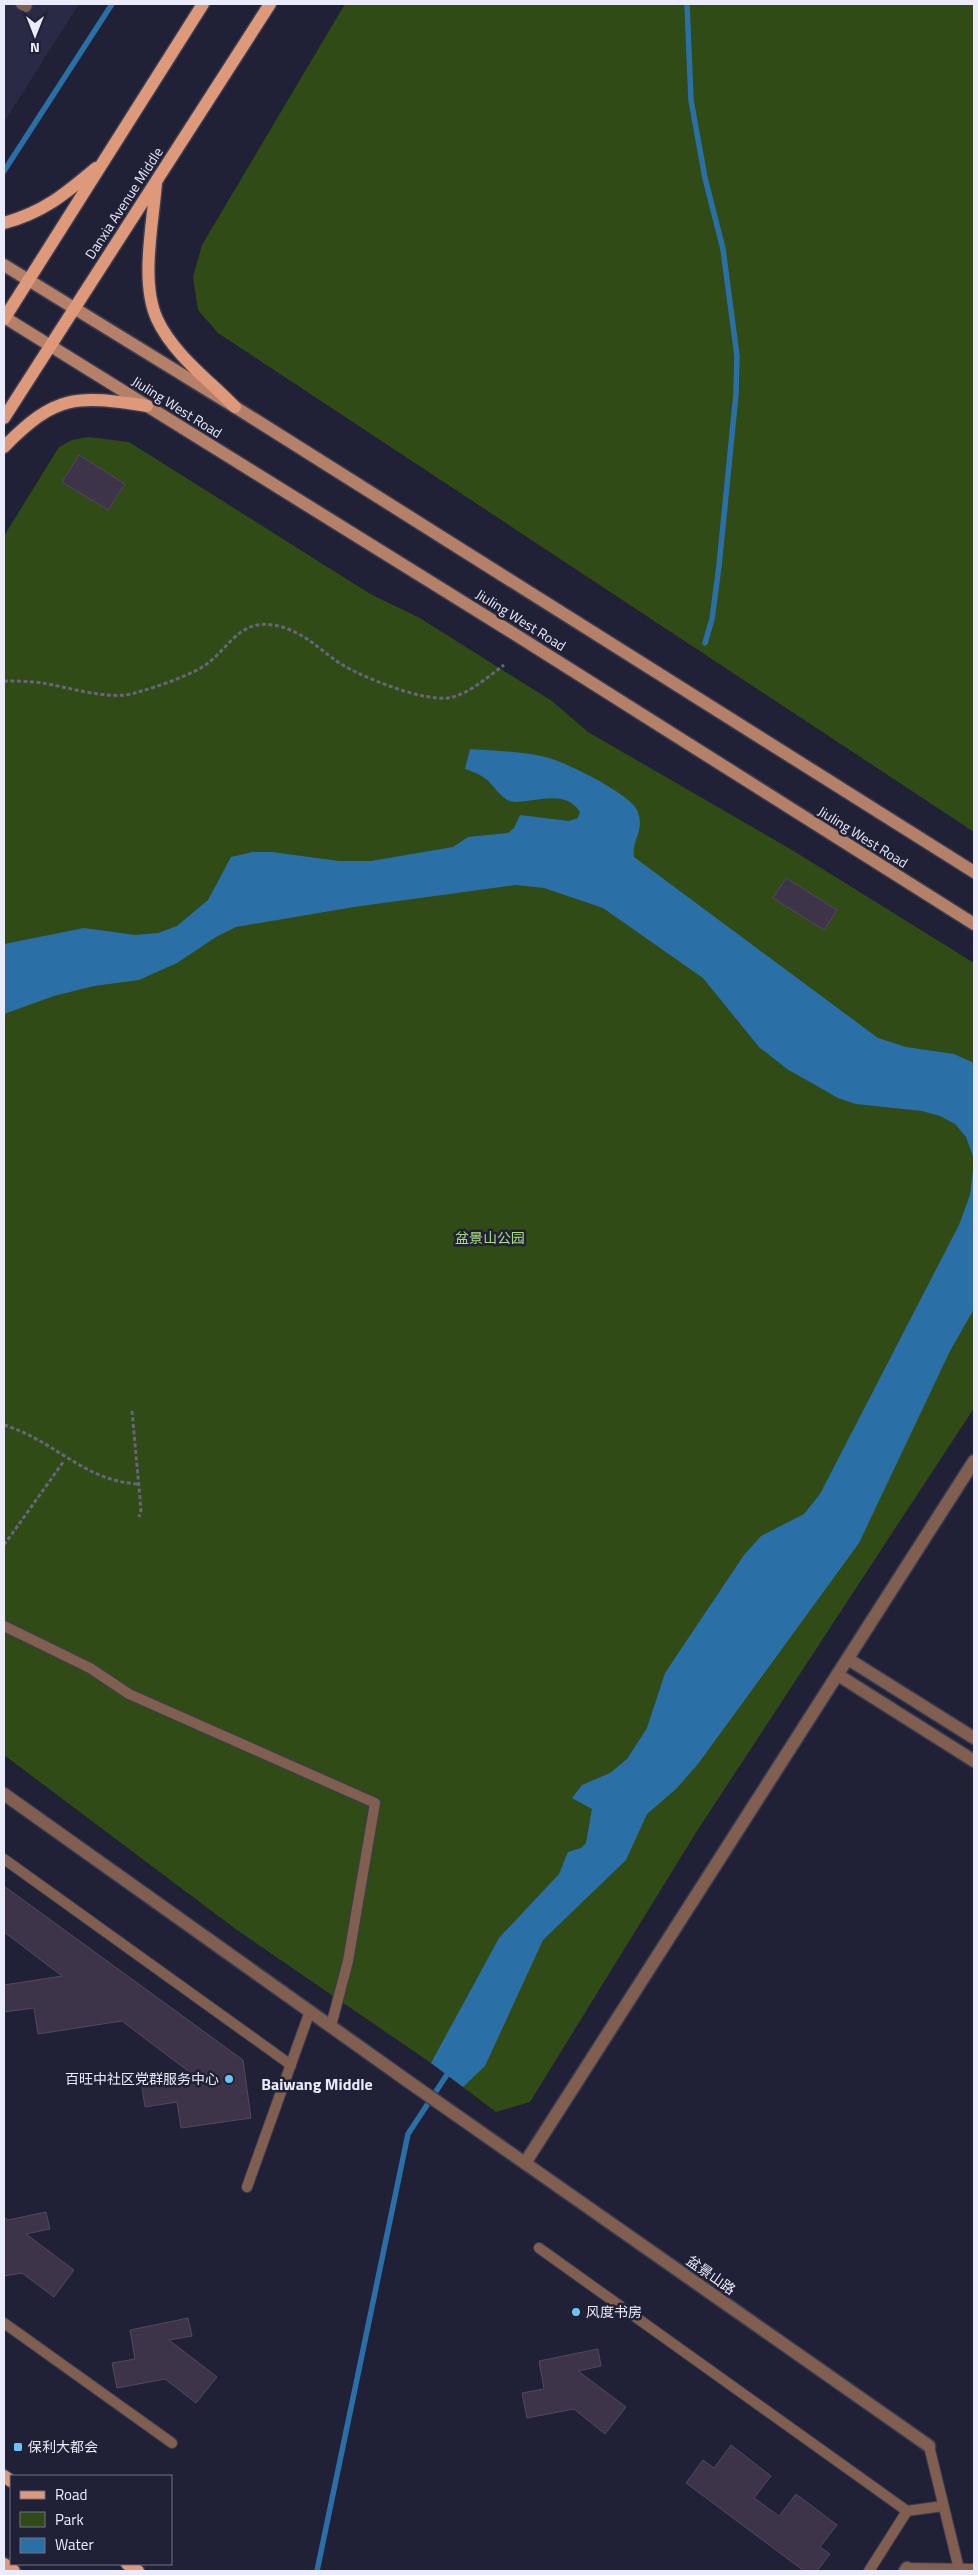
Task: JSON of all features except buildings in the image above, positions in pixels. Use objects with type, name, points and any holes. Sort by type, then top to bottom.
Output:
[{"type":"main road","points":[[4,318],[106,160],[203,4]]},
{"type":"main road","name":"Danxia Avenue Middle","points":[[4,418],[270,4]]},
{"type":"main road","points":[[4,223],[36,213],[53,204],[106,160]]},
{"type":"main road","points":[[156,180],[149,272],[150,290],[157,319],[170,340],[188,361],[235,407]]},
{"type":"main road","name":"Jiuling West Road","points":[[4,265],[235,407],[974,872]]},
{"type":"main road","name":"Jiuling West Road","points":[[4,318],[516,635],[974,924]]},
{"type":"main road","points":[[4,447],[24,427],[53,406],[69,401],[99,399],[147,406]]},
{"type":"main road","points":[[4,2564],[14,2571]]},
{"type":"street","points":[[525,2163],[974,1461]]},
{"type":"street","points":[[848,1659],[974,1738]]},
{"type":"street","points":[[838,1675],[974,1761]]},
{"type":"street","name":"盆景山路","points":[[4,1794],[409,2082],[929,2446]]},
{"type":"lane","points":[[21,4],[26,7],[27,4]]},
{"type":"lane","points":[[4,1626],[90,1668],[138,1698],[374,1803],[348,1961],[331,2026]]},
{"type":"lane","points":[[4,1859],[290,2065]]},
{"type":"lane","points":[[247,2187],[310,2011]]},
{"type":"lane","points":[[538,2248],[907,2511],[944,2506]]},
{"type":"lane","points":[[4,2324],[172,2443]]},
{"type":"lane","points":[[929,2446],[959,2569]]},
{"type":"lane","points":[[869,2571],[907,2511]]},
{"type":"lane","points":[[906,2569],[974,2569]]},
{"type":"path","points":[[4,681],[40,682],[119,695],[133,694],[197,670],[216,657],[235,635],[244,628],[272,624],[301,635],[318,645],[336,660],[368,678],[430,698],[452,698],[504,665]]},
{"type":"path","points":[[132,1411],[139,1518]]},
{"type":"path","points":[[4,1424],[32,1436],[96,1475],[123,1484],[138,1484]]},
{"type":"path","points":[[4,1545],[64,1461]]},
{"type":"shaded area","points":[[4,4],[79,4],[4,122]]},
{"type":"green space","points":[[345,4],[974,4],[974,832],[218,333],[198,310],[193,277],[202,245]]},
{"type":"green space","name":"盆景山公园","points":[[88,437],[129,442],[372,595],[418,617],[552,701],[588,732],[792,850],[974,963],[974,1408],[697,1831],[530,2102],[496,2112],[431,2063],[237,1930],[4,1755],[4,536],[59,447],[72,440]]},
{"type":"water","points":[[470,749],[520,753],[549,758],[583,772],[611,788],[632,803],[637,810],[640,823],[634,845],[634,857],[878,1038],[906,1047],[954,1054],[974,1063],[974,1309],[950,1351],[859,1543],[698,1764],[676,1789],[647,1814],[626,1860],[543,1940],[485,2066],[463,2087],[431,2063],[499,1938],[559,1874],[568,1852],[581,1848],[586,1843],[592,1809],[572,1798],[582,1785],[610,1773],[627,1759],[647,1728],[665,1673],[744,1555],[761,1536],[804,1514],[820,1494],[959,1225],[970,1195],[973,1171],[973,1156],[966,1137],[955,1124],[940,1116],[922,1111],[856,1104],[838,1098],[787,1069],[759,1047],[703,978],[603,908],[544,888],[516,885],[354,907],[236,927],[216,937],[177,963],[139,980],[94,986],[54,996],[4,1014],[4,944],[84,928],[135,935],[158,933],[177,926],[208,900],[231,857],[253,852],[272,852],[339,861],[371,861],[453,847],[468,837],[508,833],[514,828],[520,815],[569,821],[578,818],[580,812],[567,801],[550,798],[515,802],[506,799],[487,780],[465,769]]},
{"type":"waterway","points":[[4,171],[112,4]]},
{"type":"waterway","points":[[687,4],[691,100],[705,178],[723,249],[737,356],[736,394],[719,566],[712,619],[705,643]]},
{"type":"waterway","points":[[317,2571],[408,2134],[450,2070]]},
{"type":"place","name":"百旺中社区党群服务中心","points":[[229,2079]]},
{"type":"place","name":"风度书房","points":[[576,2312]]},
{"type":"place","name":"保利大都会","points":[[18,2447]]},
{"type":"district","name":"Baiwang Middle","points":[[317,2084]]}]
